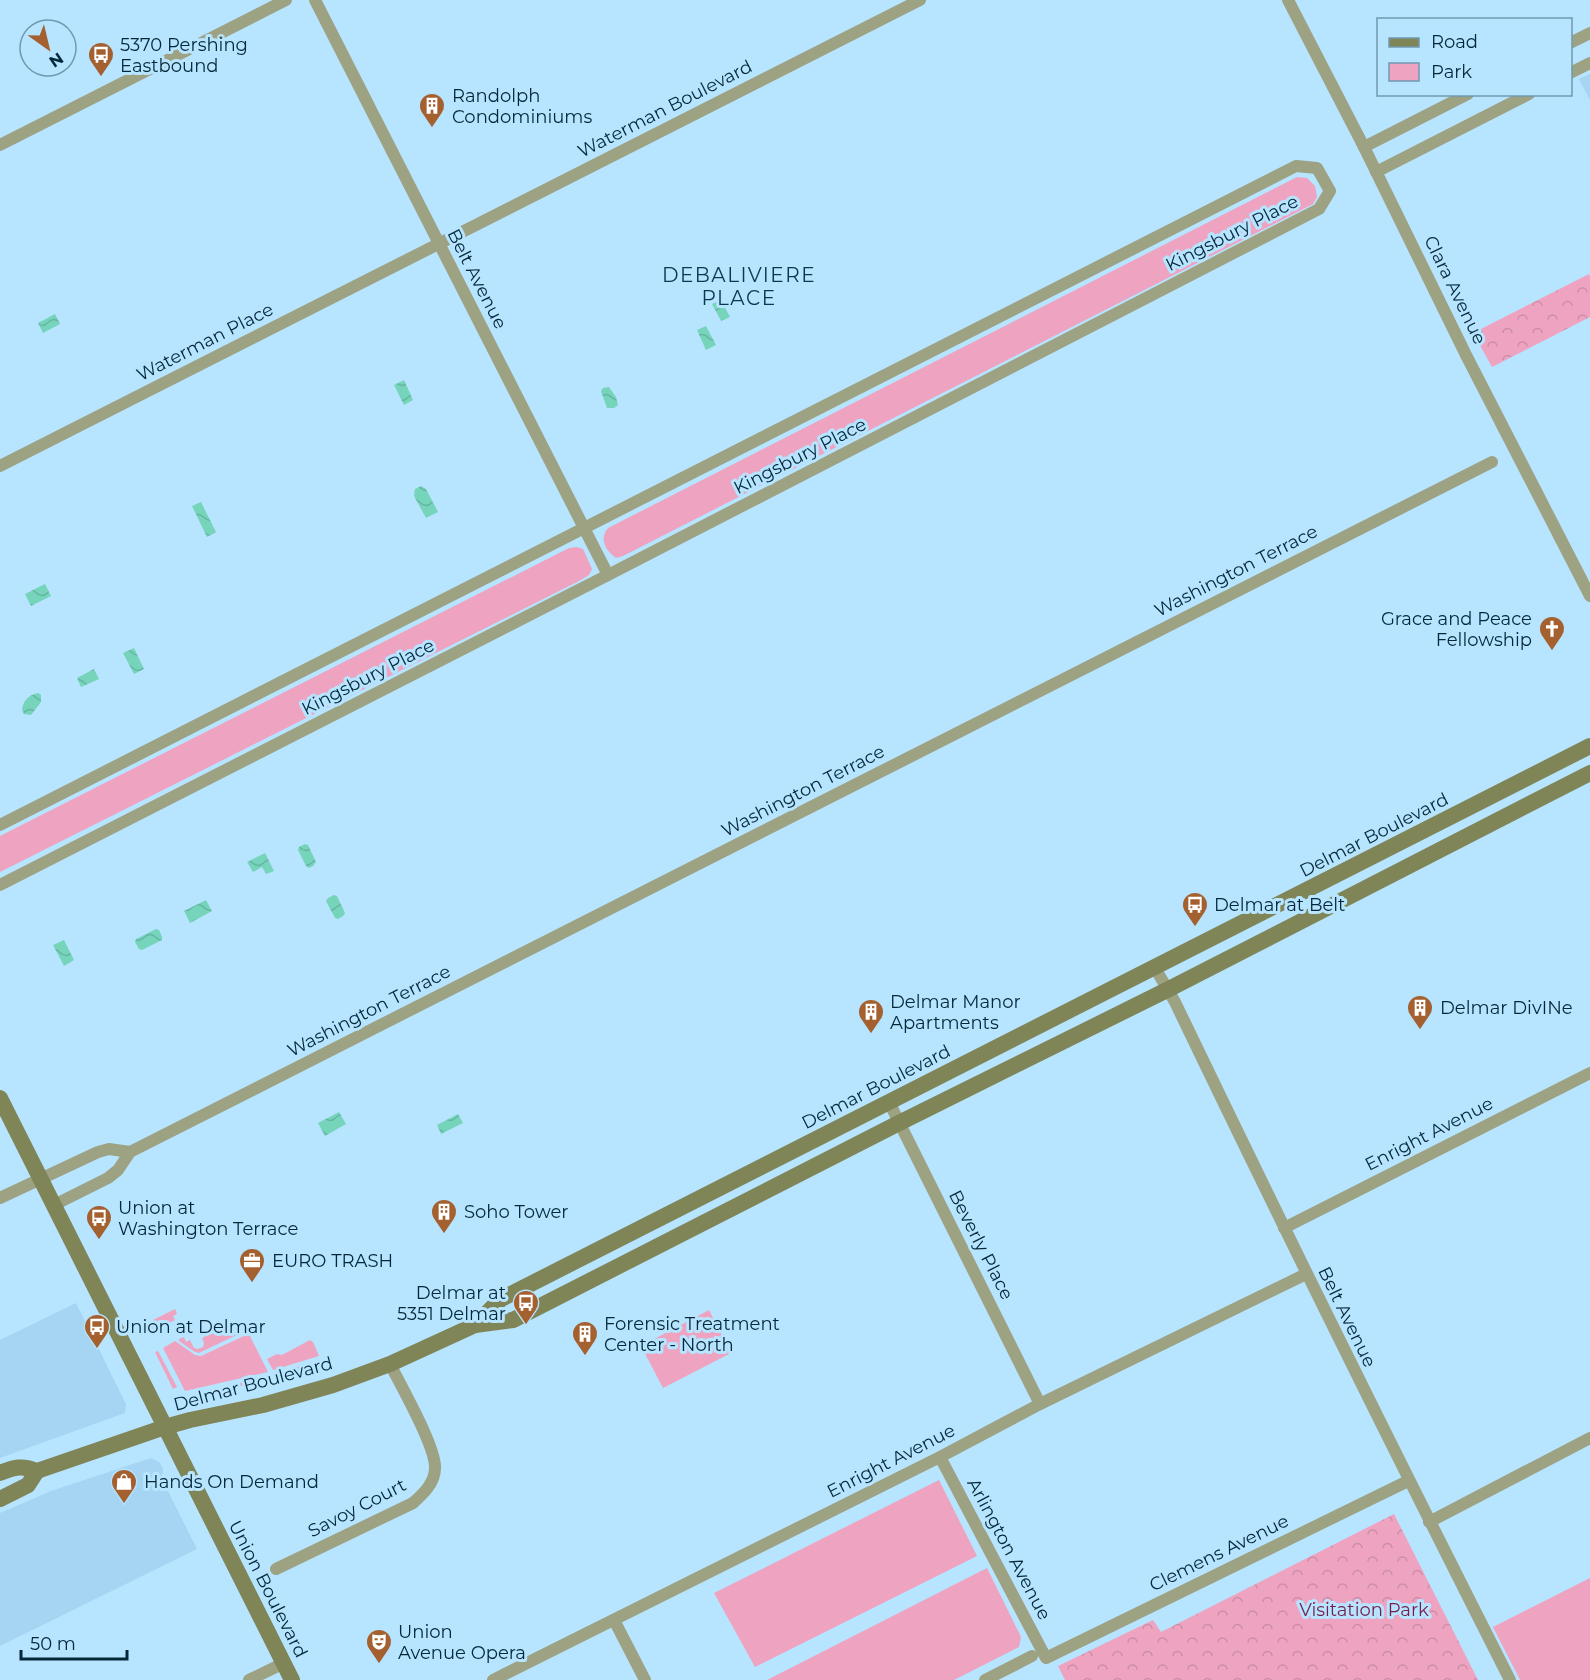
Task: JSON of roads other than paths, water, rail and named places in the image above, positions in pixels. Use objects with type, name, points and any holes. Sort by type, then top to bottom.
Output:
[{"type":"main road","name":"Delmar Boulevard","points":[[476,1325],[501,1299],[1590,746]]},
{"type":"main road","name":"Delmar Boulevard","points":[[0,1500],[28,1485],[37,1471],[165,1428],[337,1384],[390,1364],[476,1325],[513,1320],[899,1123],[1167,990],[1590,773]]},
{"type":"main road","name":"Union Boulevard","points":[[0,1098],[292,1680]]},
{"type":"main road","name":"Delmar Boulevard","points":[[0,1473],[18,1467],[28,1467],[37,1471]]},
{"type":"street","points":[[0,145],[286,0]]},
{"type":"street","name":"Belt Avenue","points":[[315,0],[608,575]]},
{"type":"street","name":"Waterman Boulevard","points":[[426,250],[920,0]]},
{"type":"street","name":"Clara Avenue","points":[[1288,0],[1590,596]]},
{"type":"street","points":[[1572,42],[1590,33]]},
{"type":"street","points":[[1572,72],[1590,63]]},
{"type":"street","points":[[1364,147],[1464,96]]},
{"type":"street","points":[[1376,172],[1525,96]]},
{"type":"street","name":"Kingsbury Place","points":[[0,825],[1296,166],[1317,168],[1329,190],[1319,209],[0,885]]},
{"type":"street","name":"Waterman Place","points":[[0,466],[426,250]]},
{"type":"street","name":"Washington Terrace","points":[[130,1152],[1492,462]]},
{"type":"street","name":"Belt Avenue","points":[[1155,968],[1175,1002],[1306,1274],[1510,1680]]},
{"type":"street","name":"Enright Avenue","points":[[1284,1228],[1590,1073]]},
{"type":"street","name":"Beverly Place","points":[[889,1102],[1040,1404]]},
{"type":"street","points":[[0,1198],[98,1152],[109,1149],[130,1152],[118,1170],[108,1178],[54,1205]]},
{"type":"street","name":"Enright Avenue","points":[[493,1680],[940,1457],[1040,1404],[1306,1274]]},
{"type":"street","name":"Savoy Court","points":[[276,1569],[413,1503],[428,1490],[435,1469],[432,1450],[390,1364]]},
{"type":"street","points":[[1429,1521],[1590,1438]]},
{"type":"street","name":"Arlington Avenue","points":[[940,1457],[1046,1658]]},
{"type":"street","name":"Clemens Avenue","points":[[1046,1658],[1408,1480]]},
{"type":"street","points":[[614,1620],[645,1680]]},
{"type":"street","points":[[986,1680],[1032,1656]]},
{"type":"street","points":[[249,1680],[284,1663]]},
{"type":"water","points":[[721,300],[730,317],[721,321],[712,304]]},
{"type":"water","points":[[55,314],[60,324],[43,333],[38,323]]},
{"type":"water","points":[[706,326],[716,345],[706,350],[697,330]]},
{"type":"water","points":[[404,380],[413,400],[404,405],[394,385]]},
{"type":"water","points":[[609,387],[618,405],[614,408],[607,408],[601,391]]},
{"type":"water","points":[[421,486],[426,489],[438,512],[426,518],[414,496],[415,489]]},
{"type":"water","points":[[201,502],[216,532],[207,537],[192,506]]},
{"type":"water","points":[[45,584],[51,596],[31,606],[25,594]]},
{"type":"water","points":[[134,648],[144,669],[134,674],[123,653]]},
{"type":"water","points":[[94,669],[99,679],[81,687],[77,678]]},
{"type":"water","points":[[38,693],[41,695],[41,702],[31,715],[24,714],[22,710],[25,701],[31,695]]},
{"type":"water","points":[[305,844],[308,845],[316,862],[309,868],[298,850]]},
{"type":"water","points":[[265,853],[274,871],[266,874],[262,867],[253,872],[247,862]]},
{"type":"water","points":[[334,895],[337,896],[345,913],[338,919],[335,918],[326,901]]},
{"type":"water","points":[[206,900],[212,911],[190,923],[184,911]]},
{"type":"water","points":[[156,929],[159,930],[162,940],[142,950],[139,949],[135,942],[136,939]]},
{"type":"water","points":[[64,940],[74,960],[64,966],[53,945]]},
{"type":"water","points":[[339,1112],[346,1124],[325,1136],[318,1123]]},
{"type":"water","points":[[458,1114],[463,1123],[441,1134],[437,1125]]},
{"type":"place","name":"5370 Pershing Eastbound","points":[[101,78]]},
{"type":"place","name":"Randolph Condominiums","points":[[432,129]]},
{"type":"place","name":"Grace and Peace Fellowship","points":[[1552,652]]},
{"type":"place","name":"Delmar at Belt","points":[[1195,928]]},
{"type":"place","name":"Delmar DivINe","points":[[1420,1031]]},
{"type":"place","name":"Delmar Manor Apartments","points":[[871,1035]]},
{"type":"place","name":"Soho Tower","points":[[444,1235]]},
{"type":"place","name":"Union at Washington Terrace","points":[[99,1241]]},
{"type":"place","name":"EURO TRASH","points":[[252,1284]]},
{"type":"place","name":"Delmar at 5351 Delmar","points":[[526,1326]]},
{"type":"place","name":"Union at Delmar","points":[[97,1350]]},
{"type":"place","name":"Forensic Treatment Center - North","points":[[585,1357]]},
{"type":"place","name":"Hands On Demand","points":[[124,1505]]},
{"type":"place","name":"Union Avenue Opera","points":[[379,1665]]},
{"type":"district","name":"DEBALIVIERE PLACE","points":[[739,286]]},
{"type":"park label","name":"Visitation Park","points":[[1364,1610]]}]
